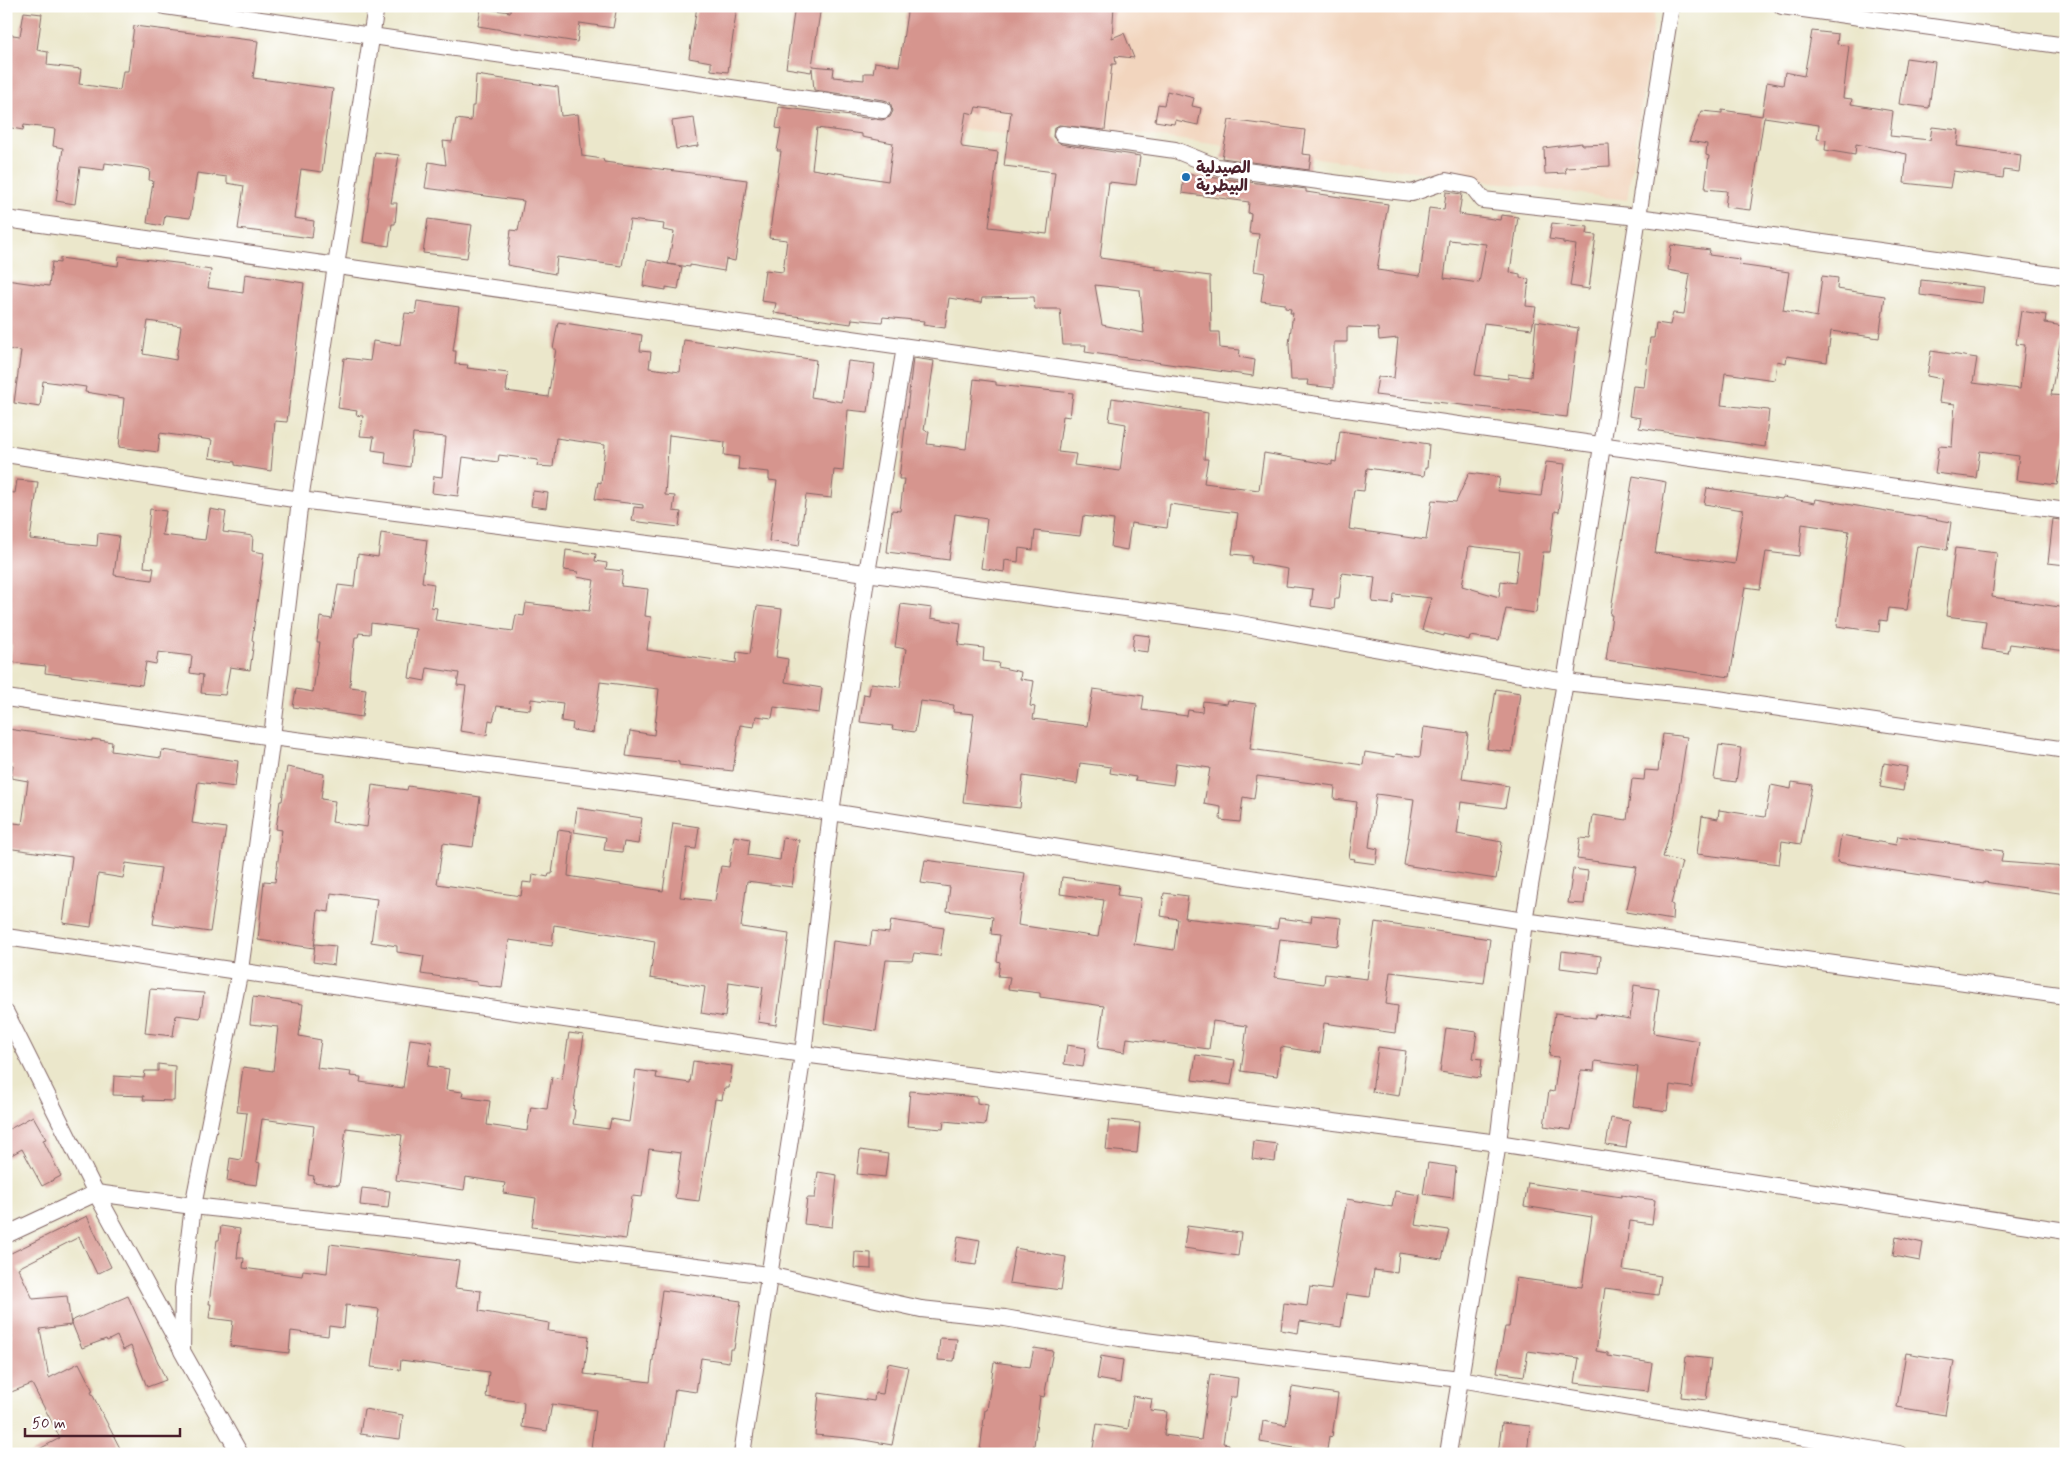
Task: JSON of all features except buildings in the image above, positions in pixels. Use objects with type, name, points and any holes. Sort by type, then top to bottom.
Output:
[{"type":"street","points":[[165,6],[883,110]]},
{"type":"street","points":[[182,1351],[184,1288],[193,1206],[240,970],[272,737],[300,500],[376,6]]},
{"type":"street","points":[[1448,1454],[1498,1143],[1524,921],[1565,682],[1671,6]]},
{"type":"street","points":[[1782,6],[2066,46]]},
{"type":"street","points":[[1062,134],[1175,150],[1217,167],[1412,193],[1446,181],[1472,186],[1483,200],[1638,217],[2066,277]]},
{"type":"street","points":[[6,220],[1263,396],[1602,447],[2066,512]]},
{"type":"street","points":[[742,1454],[803,1054],[831,812],[905,347]]},
{"type":"street","points":[[6,454],[300,500],[868,573],[1229,622],[1565,682],[1711,698],[2066,750]]},
{"type":"street","points":[[6,698],[272,737],[644,785],[831,812],[1524,921],[2066,996]]},
{"type":"street","points":[[6,937],[803,1054],[1498,1143],[2066,1231]]},
{"type":"street","points":[[6,1013],[96,1193],[240,1454]]},
{"type":"street","points":[[6,1235],[96,1193],[193,1206],[413,1230],[768,1275],[921,1309],[1005,1318],[1120,1338],[1460,1379],[1899,1454]]},
{"type":"shaded area","points":[[927,6],[1656,6],[1627,200],[1050,122],[1047,140],[907,121]]},
{"type":"place","name":"الصيدلية البيطرية","points":[[1186,177]]}]
